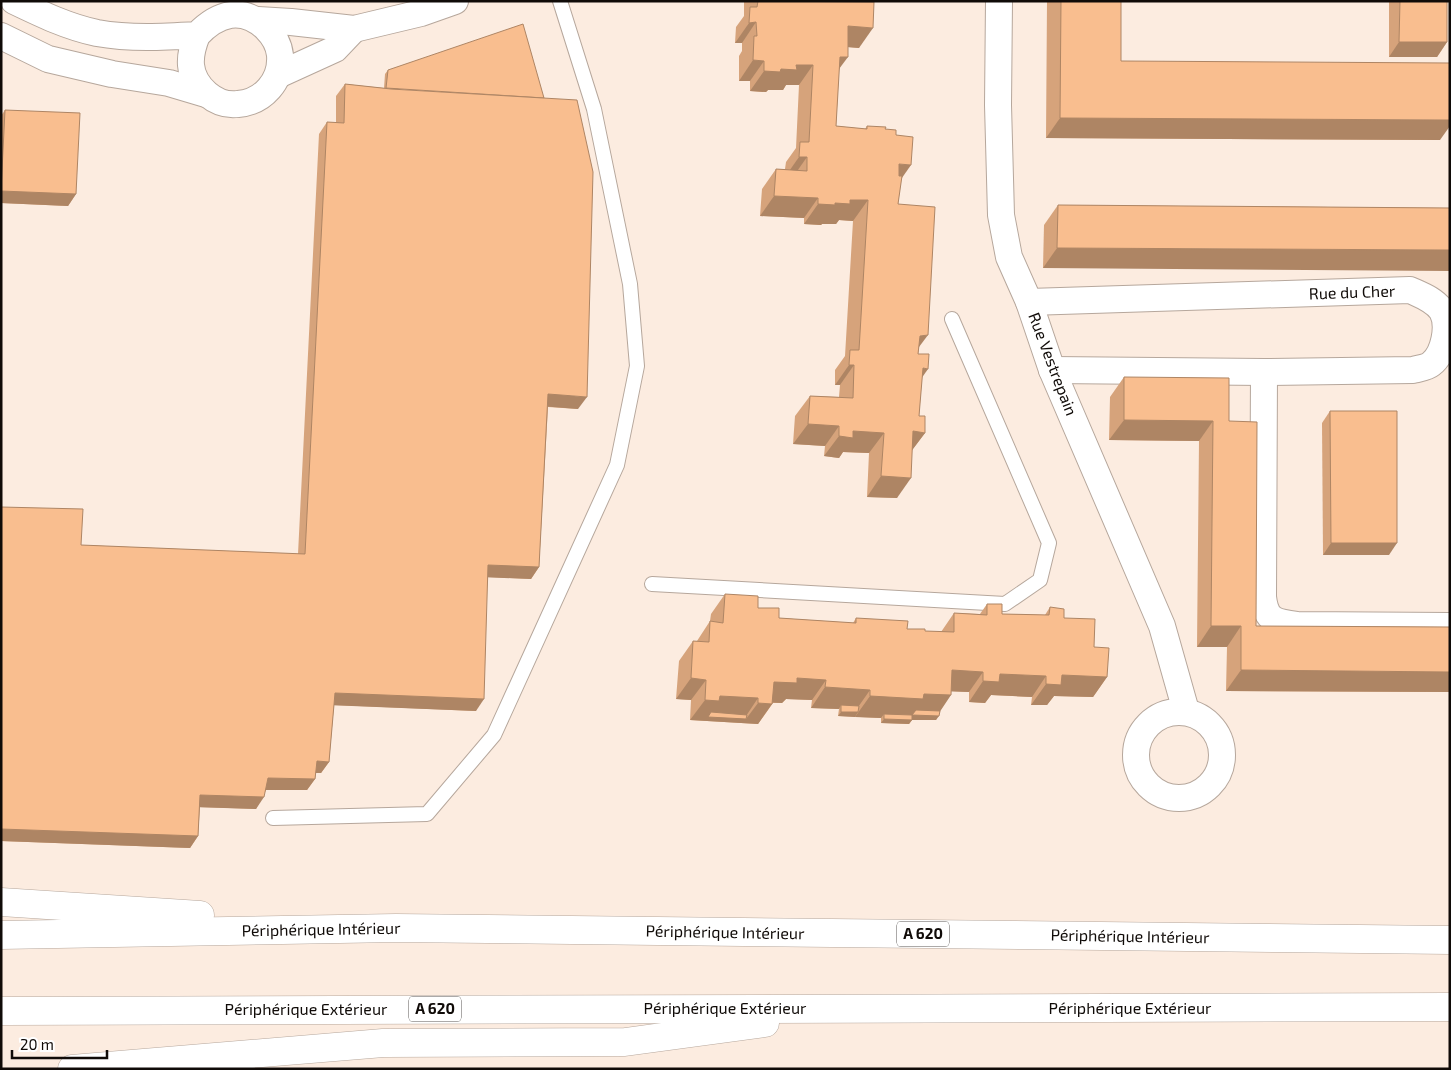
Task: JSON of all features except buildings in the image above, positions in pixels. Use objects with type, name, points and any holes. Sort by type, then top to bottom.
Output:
[{"type":"highway","points":[[1,902],[396,928]]},
{"type":"highway","name":"Périphérique Intérieur","points":[[1,935],[396,928],[1450,940]]},
{"type":"highway","name":"Périphérique Extérieur","points":[[1,1011],[1450,1007]]},
{"type":"highway","points":[[72,1069],[383,1043],[625,1042],[870,1009]]},
{"type":"street","points":[[14,1],[65,24],[97,33],[153,37],[197,35]]},
{"type":"street","points":[[206,94],[196,81],[191,66],[191,50],[197,35],[219,17],[241,12],[291,22],[354,29],[421,13],[455,1]]},
{"type":"street","name":"Rue Vestrepain","points":[[999,1],[998,105],[1001,215],[1009,257],[1029,302],[1052,370],[1162,626],[1186,712]]},
{"type":"street","points":[[1,36],[48,58],[112,74],[169,83],[206,94],[219,102],[235,105],[248,103],[261,97],[271,87],[278,75],[280,54],[273,35],[241,12]]},
{"type":"street","points":[[278,75],[335,49],[354,29]]},
{"type":"street","name":"Rue du Cher","points":[[1029,302],[1410,290],[1429,299],[1442,311],[1446,332],[1439,357],[1429,366],[1413,370],[1264,372],[1052,370]]},
{"type":"street","points":[[1264,372],[1263,597],[1264,608],[1270,618],[1279,622],[1297,625],[1450,626]]},
{"type":"lane","points":[[273,818],[427,814],[494,735],[617,465],[637,366],[630,284],[594,109],[560,1]]},
{"type":"lane","points":[[652,584],[1005,604],[1040,580],[1048,543],[952,319]]}]
